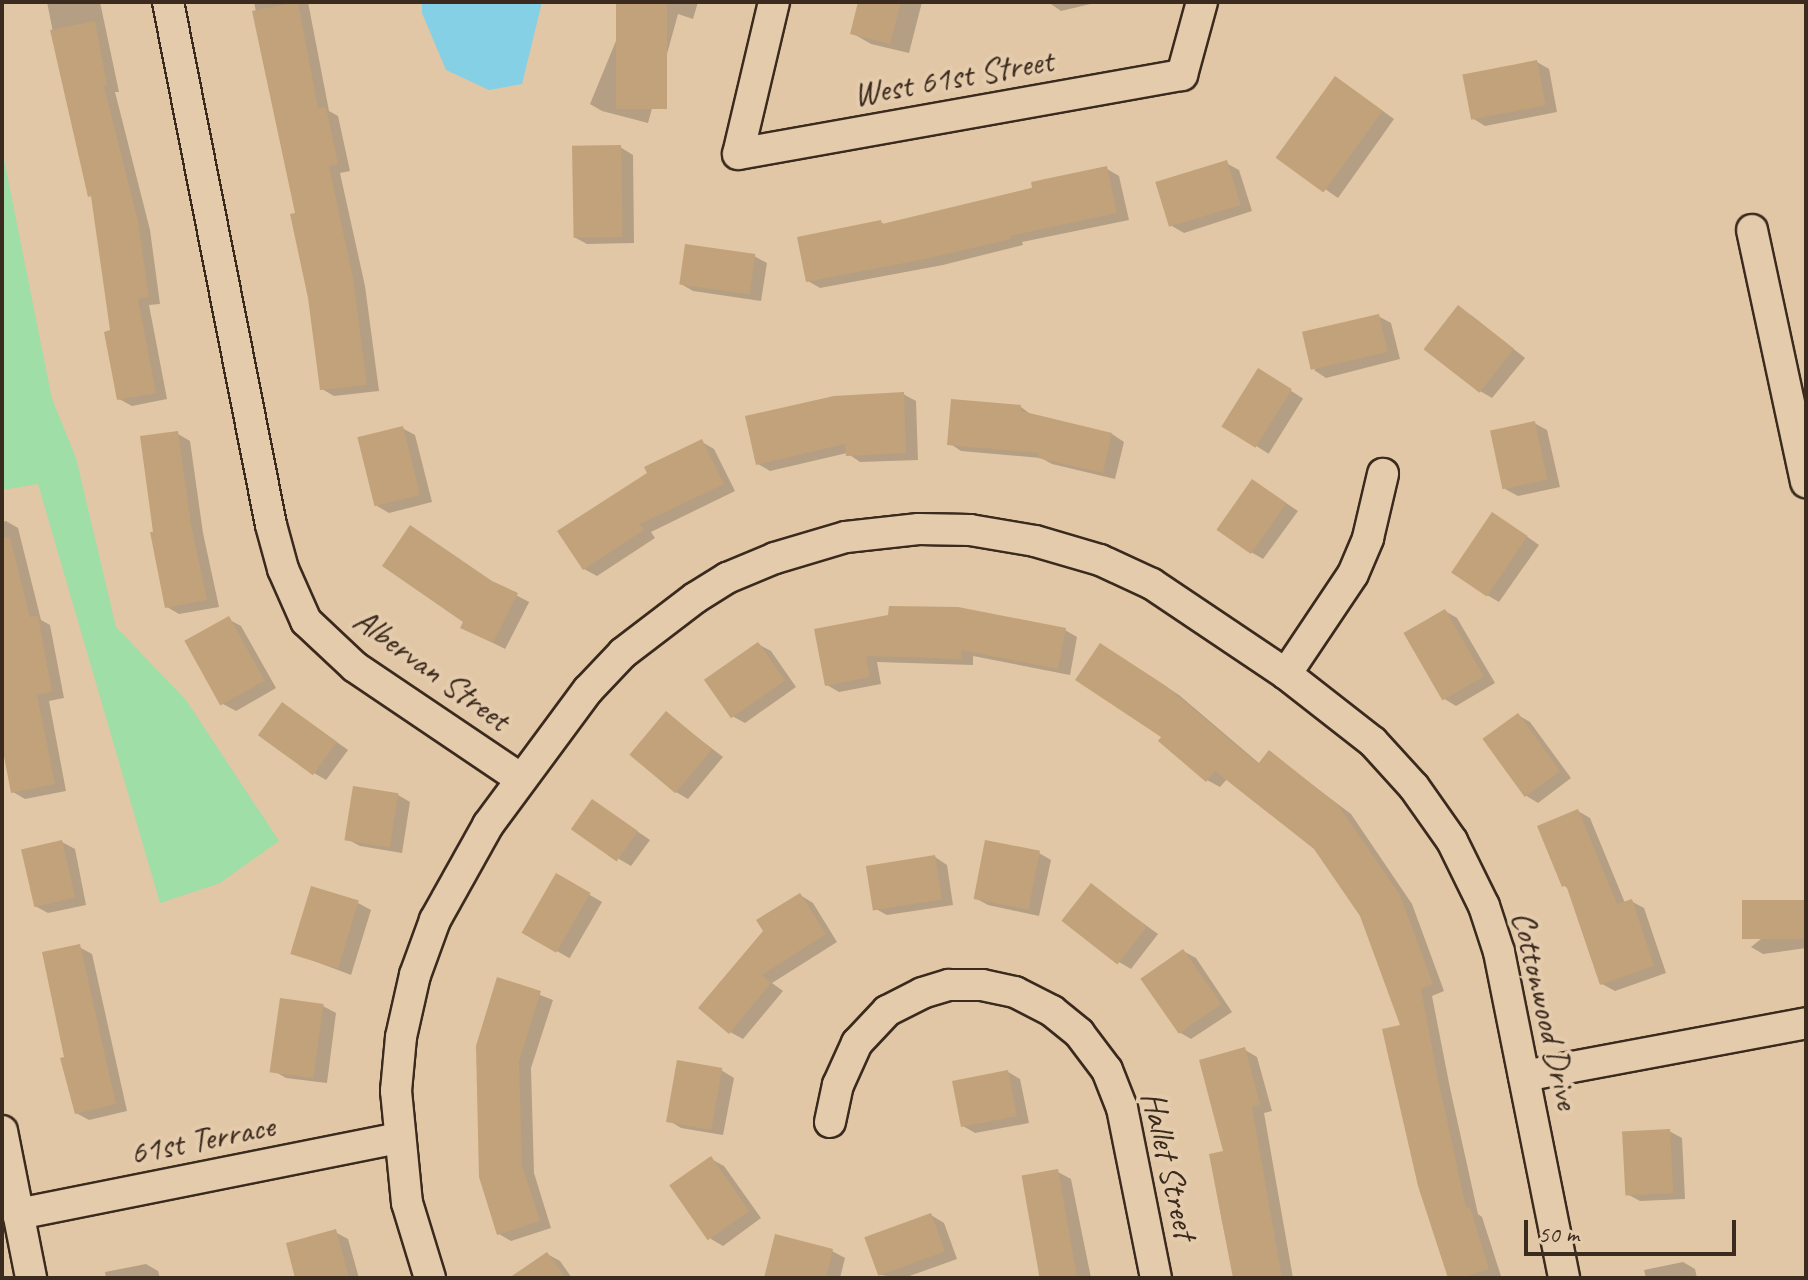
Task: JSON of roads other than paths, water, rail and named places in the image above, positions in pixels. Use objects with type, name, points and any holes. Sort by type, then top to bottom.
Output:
[{"type":"street","name":"Albervan Street","points":[[168,2],[271,525],[283,569],[306,621],[355,667],[521,779],[466,860],[435,920],[415,975],[401,1037],[396,1091],[407,1203],[430,1278]]},
{"type":"street","name":"West 61st Street","points":[[774,2],[738,154],[1182,75],[1202,2]]},
{"type":"street","points":[[1752,230],[1806,482]]},
{"type":"street","points":[[1286,674],[1353,574],[1368,538],[1383,474]]},
{"type":"street","name":"Cottonwood Drive","points":[[521,779],[566,718],[614,662],[695,598],[727,578],[775,558],[846,537],[919,529],[970,530],[1035,541],[1100,560],[1178,600],[1286,674],[1373,742],[1414,787],[1452,841],[1484,906],[1499,952],[1564,1278]]},
{"type":"street","name":"Hallet Street","points":[[830,1122],[838,1085],[857,1043],[887,1011],[922,993],[949,985],[982,985],[1015,992],[1052,1011],[1079,1033],[1107,1070],[1122,1108],[1156,1278]]},
{"type":"street","points":[[1524,1076],[1806,1023]]},
{"type":"street","points":[[2,1131],[31,1278]]},
{"type":"street","name":"61st Terrace","points":[[18,1214],[400,1138]]},
{"type":"water","points":[[422,2],[542,2],[522,84],[489,90],[446,70],[422,13]]}]
